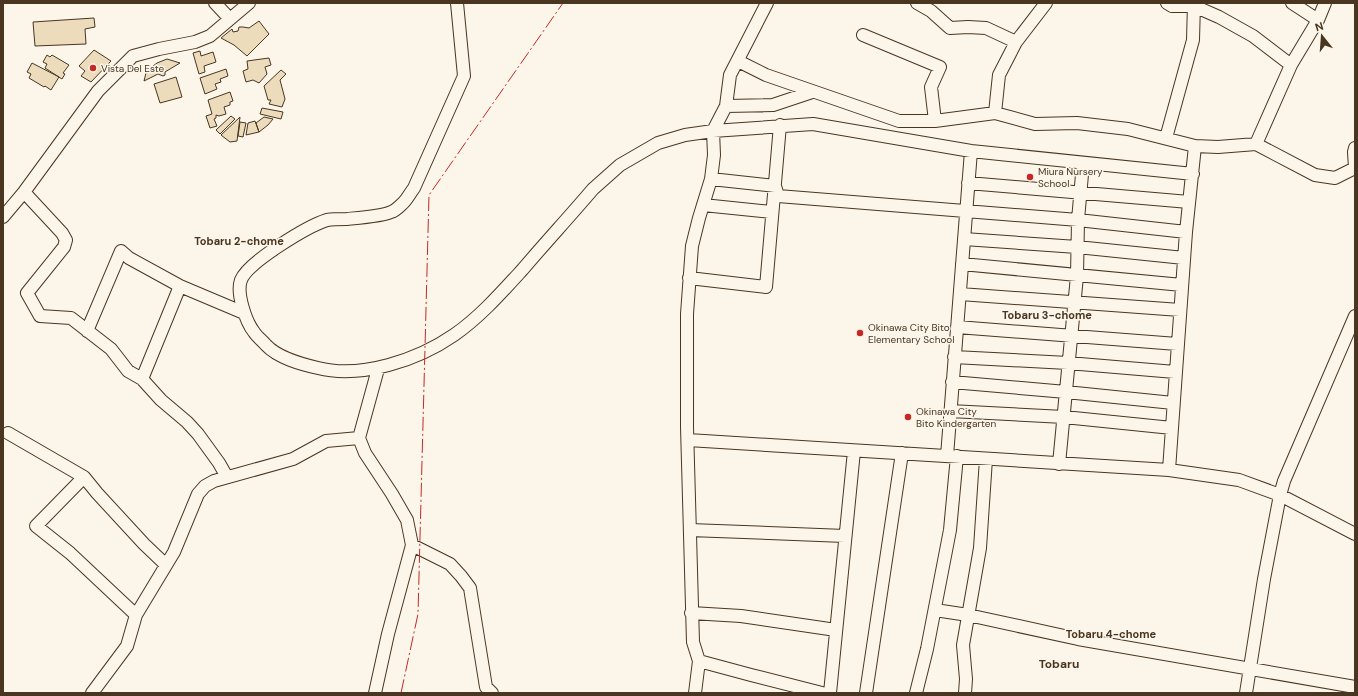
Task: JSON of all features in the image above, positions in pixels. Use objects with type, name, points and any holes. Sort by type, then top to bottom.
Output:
[{"type":"street","points":[[215,3],[230,19]]},
{"type":"street","points":[[3,217],[24,192],[98,91],[133,56],[194,42],[210,36],[249,3]]},
{"type":"street","points":[[457,3],[464,76],[414,188],[404,203],[391,212],[358,218],[327,220],[292,237],[249,269],[240,281],[240,295],[244,313],[254,332],[269,348],[296,363],[330,371],[353,372],[378,369],[436,346],[455,335],[502,292],[593,189],[620,165],[658,143],[685,135],[780,125],[813,124],[971,151],[1193,174]]},
{"type":"street","points":[[695,693],[699,661],[693,642],[691,613],[687,314],[692,246],[711,179],[714,155],[713,131],[726,106],[730,75],[767,3]]},
{"type":"street","points":[[917,3],[936,9],[950,28],[986,28],[1016,42]]},
{"type":"street","points":[[995,113],[999,76],[1016,42],[1046,3]]},
{"type":"street","points":[[1167,3],[1172,6],[1194,5],[1219,16],[1253,36],[1291,65]]},
{"type":"street","points":[[1292,3],[1318,20]]},
{"type":"street","points":[[1256,144],[1291,65],[1318,20],[1325,3]]},
{"type":"street","points":[[1166,138],[1193,40],[1194,5]]},
{"type":"street","points":[[863,35],[940,67],[931,87],[935,121]]},
{"type":"street","points":[[738,61],[766,75],[812,92],[869,109],[899,120],[935,121],[995,113],[1036,124],[1077,123],[1128,129],[1195,146],[1218,147],[1256,144],[1315,176],[1335,178],[1355,168],[1355,148]]},
{"type":"street","points":[[726,106],[773,105],[812,92]]},
{"type":"street","points":[[689,278],[766,287],[780,125]]},
{"type":"street","points":[[1169,470],[1186,232],[1195,146]]},
{"type":"street","points":[[916,693],[927,649],[950,530],[952,456],[950,411],[971,151]]},
{"type":"street","points":[[1059,464],[1077,276],[1078,220],[1083,163]]},
{"type":"street","points":[[711,179],[775,186]]},
{"type":"street","points":[[968,183],[1189,202]]},
{"type":"street","points":[[775,186],[778,196],[1078,220],[1186,232]]},
{"type":"street","points":[[24,192],[62,233],[66,240],[64,247],[27,294],[40,316],[70,318],[110,349],[128,371],[142,379],[161,400],[187,422],[220,462],[228,477]]},
{"type":"street","points":[[703,205],[772,212]]},
{"type":"street","points":[[964,239],[1077,247],[1184,258]]},
{"type":"street","points":[[87,331],[121,251],[129,258],[180,286],[244,313]]},
{"type":"street","points":[[962,264],[1182,285]]},
{"type":"street","points":[[142,379],[180,286]]},
{"type":"street","points":[[960,294],[1180,310]]},
{"type":"street","points":[[1246,693],[1264,579],[1284,481],[1355,316]]},
{"type":"street","points":[[957,327],[1178,344]]},
{"type":"street","points":[[954,357],[1068,363],[1176,372]]},
{"type":"street","points":[[375,693],[388,634],[412,545],[407,520],[365,453],[359,438],[378,369]]},
{"type":"street","points":[[952,382],[1173,403]]},
{"type":"street","points":[[950,411],[1064,417],[1172,428]]},
{"type":"street","points":[[8,433],[84,477],[144,544],[166,565]]},
{"type":"street","points":[[92,693],[127,646],[136,615],[174,552],[198,494],[205,486],[214,481],[293,459],[326,441],[359,438]]},
{"type":"street","points":[[688,440],[1169,470],[1239,480],[1280,495],[1355,534]]},
{"type":"street","points":[[830,693],[854,451]]},
{"type":"street","points":[[866,693],[902,453]]},
{"type":"street","points":[[965,693],[966,679],[963,645],[980,548],[986,459]]},
{"type":"street","points":[[84,477],[36,526],[70,553],[136,615]]},
{"type":"street","points":[[690,530],[845,536]]},
{"type":"street","points":[[412,545],[450,564],[470,588],[486,687],[492,693]]},
{"type":"street","points":[[935,610],[968,615],[1078,639],[1355,687]]},
{"type":"street","points":[[691,613],[741,616],[836,630]]},
{"type":"street","points":[[699,661],[822,693]]},
{"type":"building","points":[[94,18],[95,27],[85,29],[86,44],[35,46],[33,22]]},
{"type":"building","points":[[259,21],[269,34],[247,56],[234,45],[221,38],[232,29],[233,32],[238,31],[239,27],[249,28]]},
{"type":"building","name":"Vista Del Este","points":[[94,50],[111,61],[91,82],[81,76],[85,71],[79,66]]},
{"type":"building","points":[[200,51],[201,56],[213,52],[216,62],[204,66],[205,72],[199,74],[193,53]]},
{"type":"building","points":[[47,55],[50,57],[52,55],[69,65],[63,73],[65,74],[62,79],[45,68],[47,64],[43,62]]},
{"type":"building","points":[[269,58],[271,65],[265,67],[267,74],[259,83],[253,80],[246,82],[243,71],[248,69],[247,61]]},
{"type":"building","points":[[167,59],[180,63],[165,72],[165,75],[163,76],[158,74],[144,81],[146,73],[153,66]]},
{"type":"building","points":[[32,63],[59,77],[51,90],[29,78],[31,74],[27,72]]},
{"type":"building","points":[[226,69],[228,76],[220,79],[221,82],[215,84],[217,89],[205,94],[200,78]]},
{"type":"building","points":[[281,70],[286,74],[280,80],[285,99],[282,107],[269,104],[271,100],[268,100],[264,86]]},
{"type":"building","points":[[176,77],[182,97],[160,103],[154,84]]},
{"type":"building","points":[[230,92],[233,101],[230,102],[230,105],[224,107],[226,114],[219,116],[216,115],[216,118],[214,119],[217,126],[210,128],[206,116],[212,114],[208,100]]},
{"type":"building","points":[[262,108],[283,112],[281,119],[260,114]]},
{"type":"building","points":[[231,116],[235,119],[220,134],[216,130]]},
{"type":"building","points":[[240,117],[237,141],[230,142],[221,135]]},
{"type":"building","points":[[264,117],[273,119],[259,132],[256,123]]},
{"type":"building","points":[[255,121],[259,132],[246,135],[248,123]]},
{"type":"building","points":[[240,122],[246,123],[243,137],[238,136]]},
{"type":"power","points":[[401,693],[418,614],[429,195],[563,3]]},
{"type":"place","name":"Vista Del Este","points":[[93,68]]},
{"type":"place","name":"Miura Nursery School","points":[[1030,177]]},
{"type":"place","name":"Okinawa City Bito Elementary School","points":[[860,333]]},
{"type":"place","name":"Okinawa City Bito Kindergarten","points":[[908,417]]},
{"type":"district","name":"Tobaru 2-chome","points":[[239,241]]},
{"type":"district","name":"Tobaru 3-chome","points":[[1047,315]]},
{"type":"district","name":"Tobaru 4-chome","points":[[1111,634]]},
{"type":"district","name":"Tobaru","points":[[1059,664]]}]
